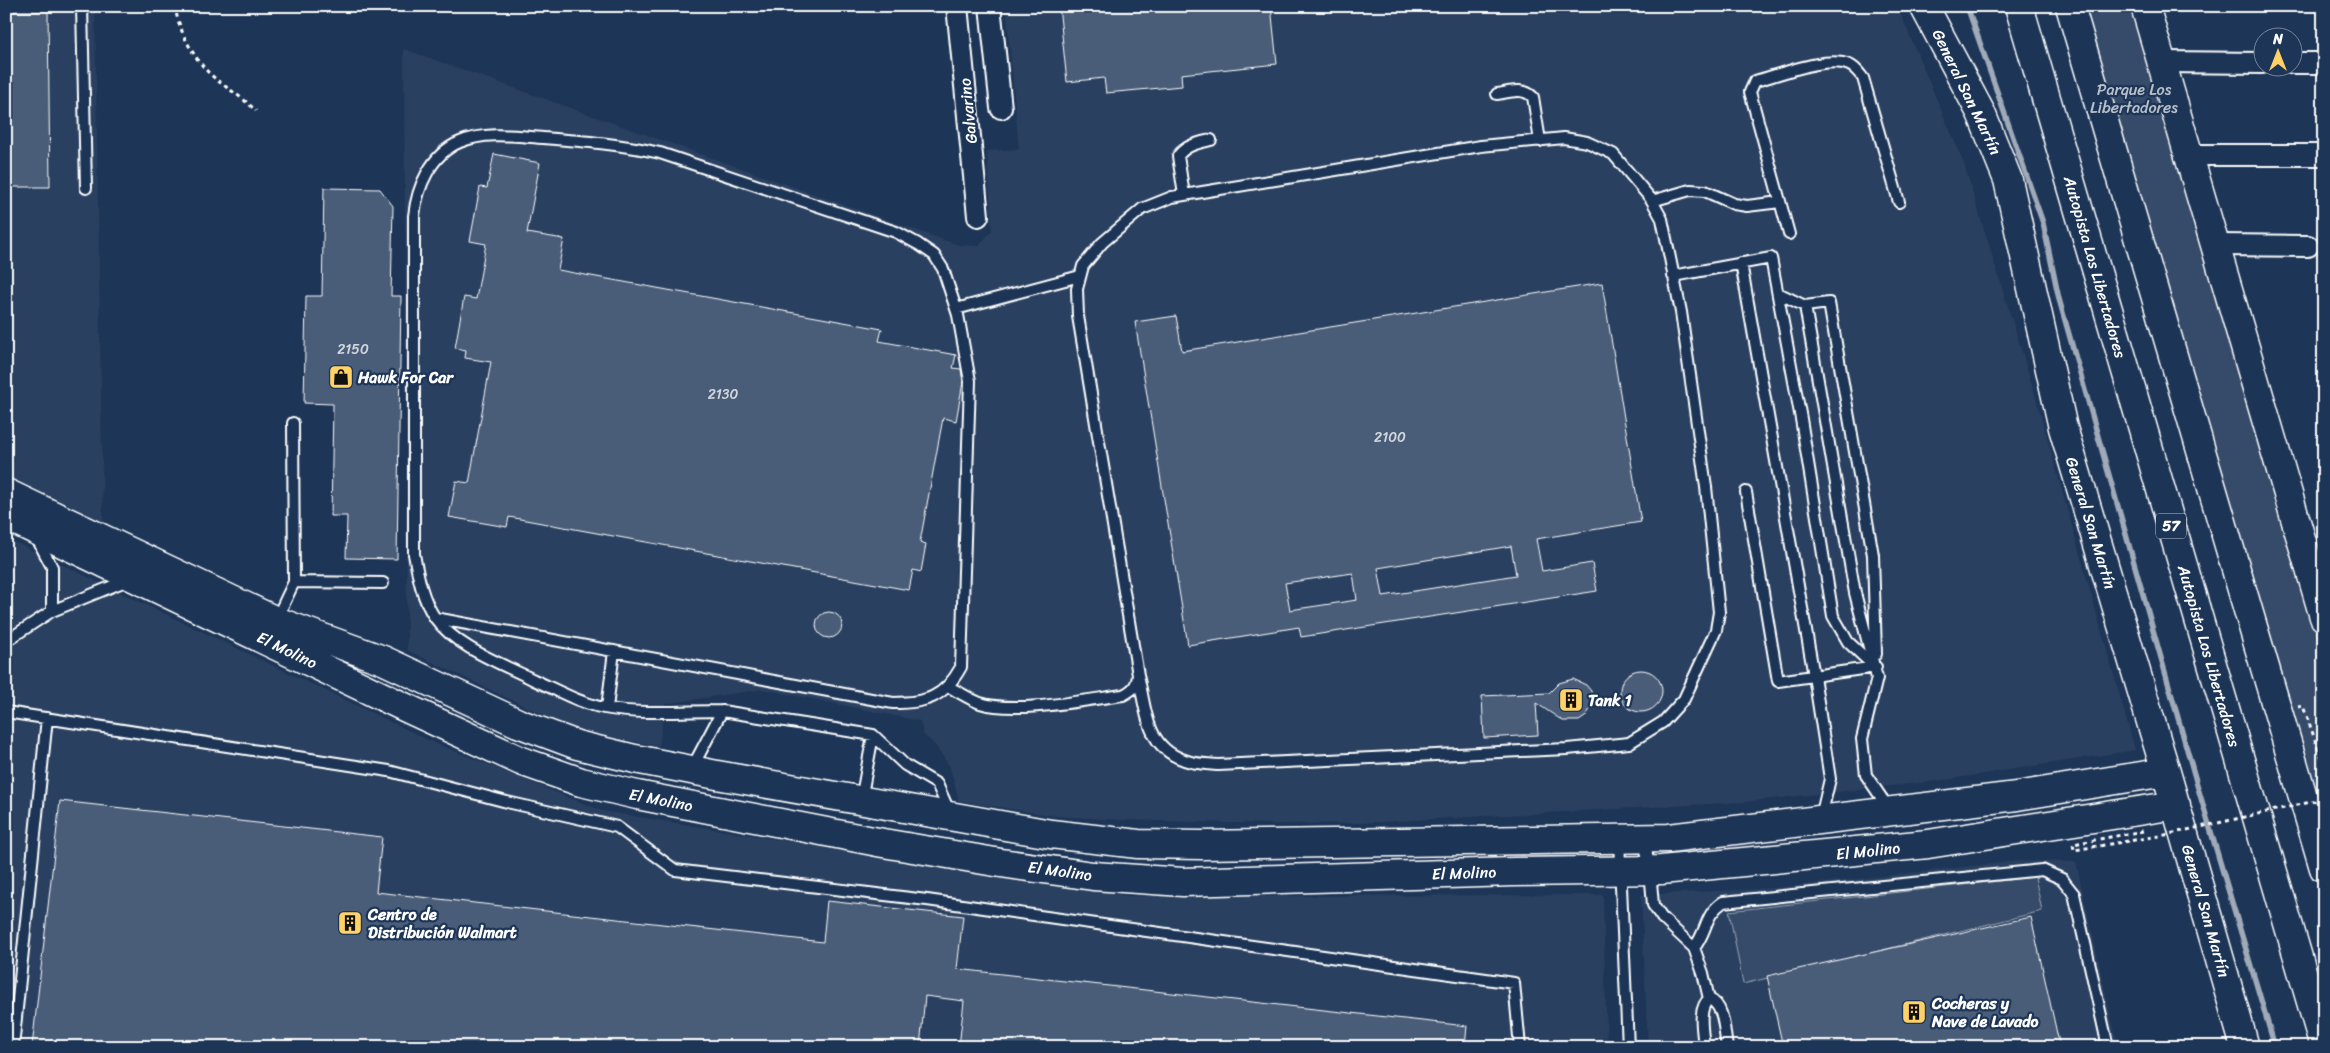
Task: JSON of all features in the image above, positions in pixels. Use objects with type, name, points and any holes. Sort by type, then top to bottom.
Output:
[{"type":"main road","name":"General San Martín","points":[[1924,6],[1981,113],[2008,180],[2063,428],[2176,805],[2244,1047]]},
{"type":"main road","name":"Autopista Los Libertadores","points":[[2018,6],[2324,1046]]},
{"type":"main road","points":[[2070,6],[2324,868]]},
{"type":"main road","points":[[2145,6],[2324,617]]},
{"type":"main road","name":"El Molino","points":[[6,493],[140,568],[402,706],[521,761],[609,790],[1001,864],[1122,880],[1183,882],[1650,870],[1839,854],[2008,832],[2176,805]]},
{"type":"main road","name":"El Molino","points":[[6,516],[276,621],[383,660],[518,723],[569,742],[606,753],[1052,834],[1133,843],[1209,845],[1669,838],[2017,796],[2166,772]]},
{"type":"main road","points":[[402,706],[403,688],[416,675]]},
{"type":"main road","points":[[714,810],[710,792],[715,781],[722,775]]},
{"type":"main road","points":[[2008,832],[2017,825],[2022,813],[2021,801],[2017,796]]},
{"type":"main road","points":[[1122,880],[1132,872],[1138,861],[1137,848],[1133,843]]},
{"type":"street","points":[[958,13],[990,11]]},
{"type":"street","name":"Galvarino","points":[[990,11],[1001,108]]},
{"type":"street","name":"Galvarino","points":[[958,13],[978,216]]},
{"type":"street","points":[[2162,62],[2252,63]]},
{"type":"street","points":[[2302,63],[2324,63]]},
{"type":"street","points":[[2189,155],[2324,155]]},
{"type":"street","points":[[2216,245],[2308,246]]},
{"type":"lane","points":[[82,6],[86,188]]},
{"type":"lane","points":[[1789,234],[1750,92],[1755,81],[1830,61],[1850,65],[1863,78],[1899,202]]},
{"type":"lane","points":[[1497,94],[1520,91],[1528,92],[1533,97],[1540,140]]},
{"type":"lane","points":[[435,618],[893,703],[927,700],[948,687],[961,668],[963,655],[970,381],[956,309],[942,269],[934,256],[918,244],[896,232],[669,156],[633,147],[503,135],[488,135],[458,142],[429,169],[420,185],[414,216],[414,554],[422,591],[435,618],[448,632],[474,651],[585,704],[607,708],[664,711],[722,710],[873,735],[905,765],[936,784],[946,804],[945,816]]},
{"type":"lane","points":[[1564,138],[1587,142],[1613,154],[1652,201],[1662,219],[1681,312],[1706,487],[1719,612],[1716,630],[1684,699],[1663,722],[1629,743],[1567,749],[1218,765],[1190,762],[1163,748],[1151,735],[1138,676],[1078,316],[1077,289],[1083,266],[1102,243],[1142,210],[1172,197],[1184,195],[1481,146],[1540,140],[1564,138]]},
{"type":"lane","points":[[1184,195],[1178,156],[1183,149],[1196,143],[1211,140]]},
{"type":"lane","points":[[1652,201],[1690,190],[1706,191],[1734,204],[1747,206],[1780,202]]},
{"type":"lane","points":[[1673,276],[1771,258],[1802,419],[1833,616],[1848,642],[1876,668]]},
{"type":"lane","points":[[1741,264],[1814,676],[1830,779],[1820,820]]},
{"type":"lane","points":[[956,309],[1080,276]]},
{"type":"lane","points":[[1778,293],[1805,306],[1829,303],[1873,556],[1877,678],[1862,739],[1866,775],[1891,812]]},
{"type":"lane","points":[[1805,306],[1854,593],[1876,668]]},
{"type":"lane","points":[[276,621],[294,582],[293,423]]},
{"type":"lane","points":[[1746,492],[1778,681],[1876,668]]},
{"type":"lane","points":[[31,527],[52,567],[52,611]]},
{"type":"lane","points":[[6,641],[52,611],[140,568]]},
{"type":"lane","points":[[294,582],[383,583]]},
{"type":"lane","points":[[607,708],[614,651]]},
{"type":"lane","points":[[948,687],[982,703],[1004,706],[1051,705],[1124,695],[1132,691],[1138,684],[1138,676]]},
{"type":"lane","points":[[691,769],[722,710]]},
{"type":"lane","points":[[6,712],[389,770],[507,802],[616,827],[675,870],[927,900],[1514,984],[1520,1047]]},
{"type":"lane","points":[[13,1047],[48,718]]},
{"type":"lane","points":[[861,800],[873,735]]},
{"type":"lane","points":[[1631,839],[1650,870],[1653,905],[1662,918],[1694,948],[1704,973],[1709,999]]},
{"type":"lane","points":[[1628,1047],[1620,870],[1631,839]]},
{"type":"lane","points":[[1694,948],[1702,937],[1712,909],[1723,902],[2042,870],[2062,879],[2074,894],[2108,1047]]},
{"type":"lane","points":[[1704,1047],[1702,1009],[1704,1002],[1709,999]]},
{"type":"lane","points":[[1709,999],[1715,1001],[1720,1007],[1727,1047]]},
{"type":"path","points":[[175,6],[186,42],[208,72],[244,98],[256,111]]},
{"type":"path","points":[[2143,831],[2073,844],[2074,850],[2165,835],[2324,799]]},
{"type":"shaded area","points":[[6,6],[95,6],[103,524],[6,477]]},
{"type":"shaded area","points":[[1006,6],[1897,6],[1963,161],[2033,388],[2135,750],[1945,780],[1744,802],[1361,823],[1274,824],[1122,820],[1056,816],[959,801],[950,767],[935,745],[923,734],[920,721],[763,689],[665,704],[659,746],[577,731],[407,650],[404,49],[958,245],[979,246],[992,230],[987,151],[1019,149]]},
{"type":"shaded area","points":[[6,538],[437,744],[602,811],[1128,896],[1603,895],[1607,1047],[6,1047]]},
{"type":"shaded area","points":[[2018,861],[2076,862],[2118,1047],[1648,1047],[1641,895],[1775,888]]},
{"type":"green space","name":"Parque Los Libertadores","points":[[2083,6],[2134,6],[2324,658],[2324,828]]},
{"type":"green space","points":[[2035,877],[2042,911],[1743,984],[1729,911]]},
{"type":"building","points":[[1059,6],[1271,6],[1277,64],[1181,74],[1182,86],[1106,93],[1104,78],[1067,82]]},
{"type":"building","points":[[6,11],[48,11],[50,187],[6,187]]},
{"type":"building","points":[[494,154],[540,163],[527,233],[564,239],[558,270],[882,329],[879,341],[956,355],[953,368],[961,369],[963,382],[956,421],[943,418],[920,542],[926,544],[921,572],[913,570],[909,590],[509,517],[507,527],[449,517],[456,481],[469,483],[491,362],[465,358],[466,350],[455,348],[464,297],[476,299],[486,244],[470,241],[480,187],[487,188]]},
{"type":"building","points":[[324,188],[380,189],[393,206],[391,296],[401,296],[397,559],[346,558],[347,516],[331,516],[333,404],[304,403],[306,296],[322,296]]},
{"type":"building","points":[[1602,283],[1641,522],[1536,539],[1542,571],[1592,563],[1597,591],[1301,637],[1299,627],[1188,645],[1135,322],[1176,316],[1182,351]],"holes":[[[1511,546],[1516,575],[1383,596],[1378,568]],[[1353,573],[1357,600],[1290,610],[1285,583]]]},
{"type":"building","points":[[829,612],[838,616],[842,625],[838,634],[829,638],[820,634],[816,625],[820,616]]},
{"type":"building","points":[[1645,670],[1653,673],[1659,679],[1662,691],[1659,703],[1653,709],[1637,712],[1629,709],[1623,703],[1620,687],[1623,679],[1629,673]]},
{"type":"building","points":[[1573,679],[1586,685],[1591,691],[1593,705],[1585,717],[1579,721],[1563,721],[1536,703],[1538,735],[1484,738],[1482,696],[1549,693],[1559,683]]},
{"type":"building","name":"Centro de Distribución Walmart","points":[[60,801],[382,837],[376,892],[823,942],[827,901],[963,916],[957,969],[1467,1026],[1465,1047],[959,1047],[964,1001],[925,996],[920,1047],[32,1047]]},
{"type":"building","name":"Cocheras y Nave de Lavado","points":[[2031,917],[2060,1047],[1783,1047],[1767,976]]},
{"type":"waterway","points":[[1967,6],[2043,223],[2059,299],[2198,788],[2275,1047]]},
{"type":"place","name":"Hawk For Car","points":[[341,377]]},
{"type":"place","name":"Tank 1","points":[[1571,700]]},
{"type":"place","name":"Centro de Distribución Walmart","points":[[350,923]]},
{"type":"place","name":"Cocheras y Nave de Lavado","points":[[1914,1012]]}]
